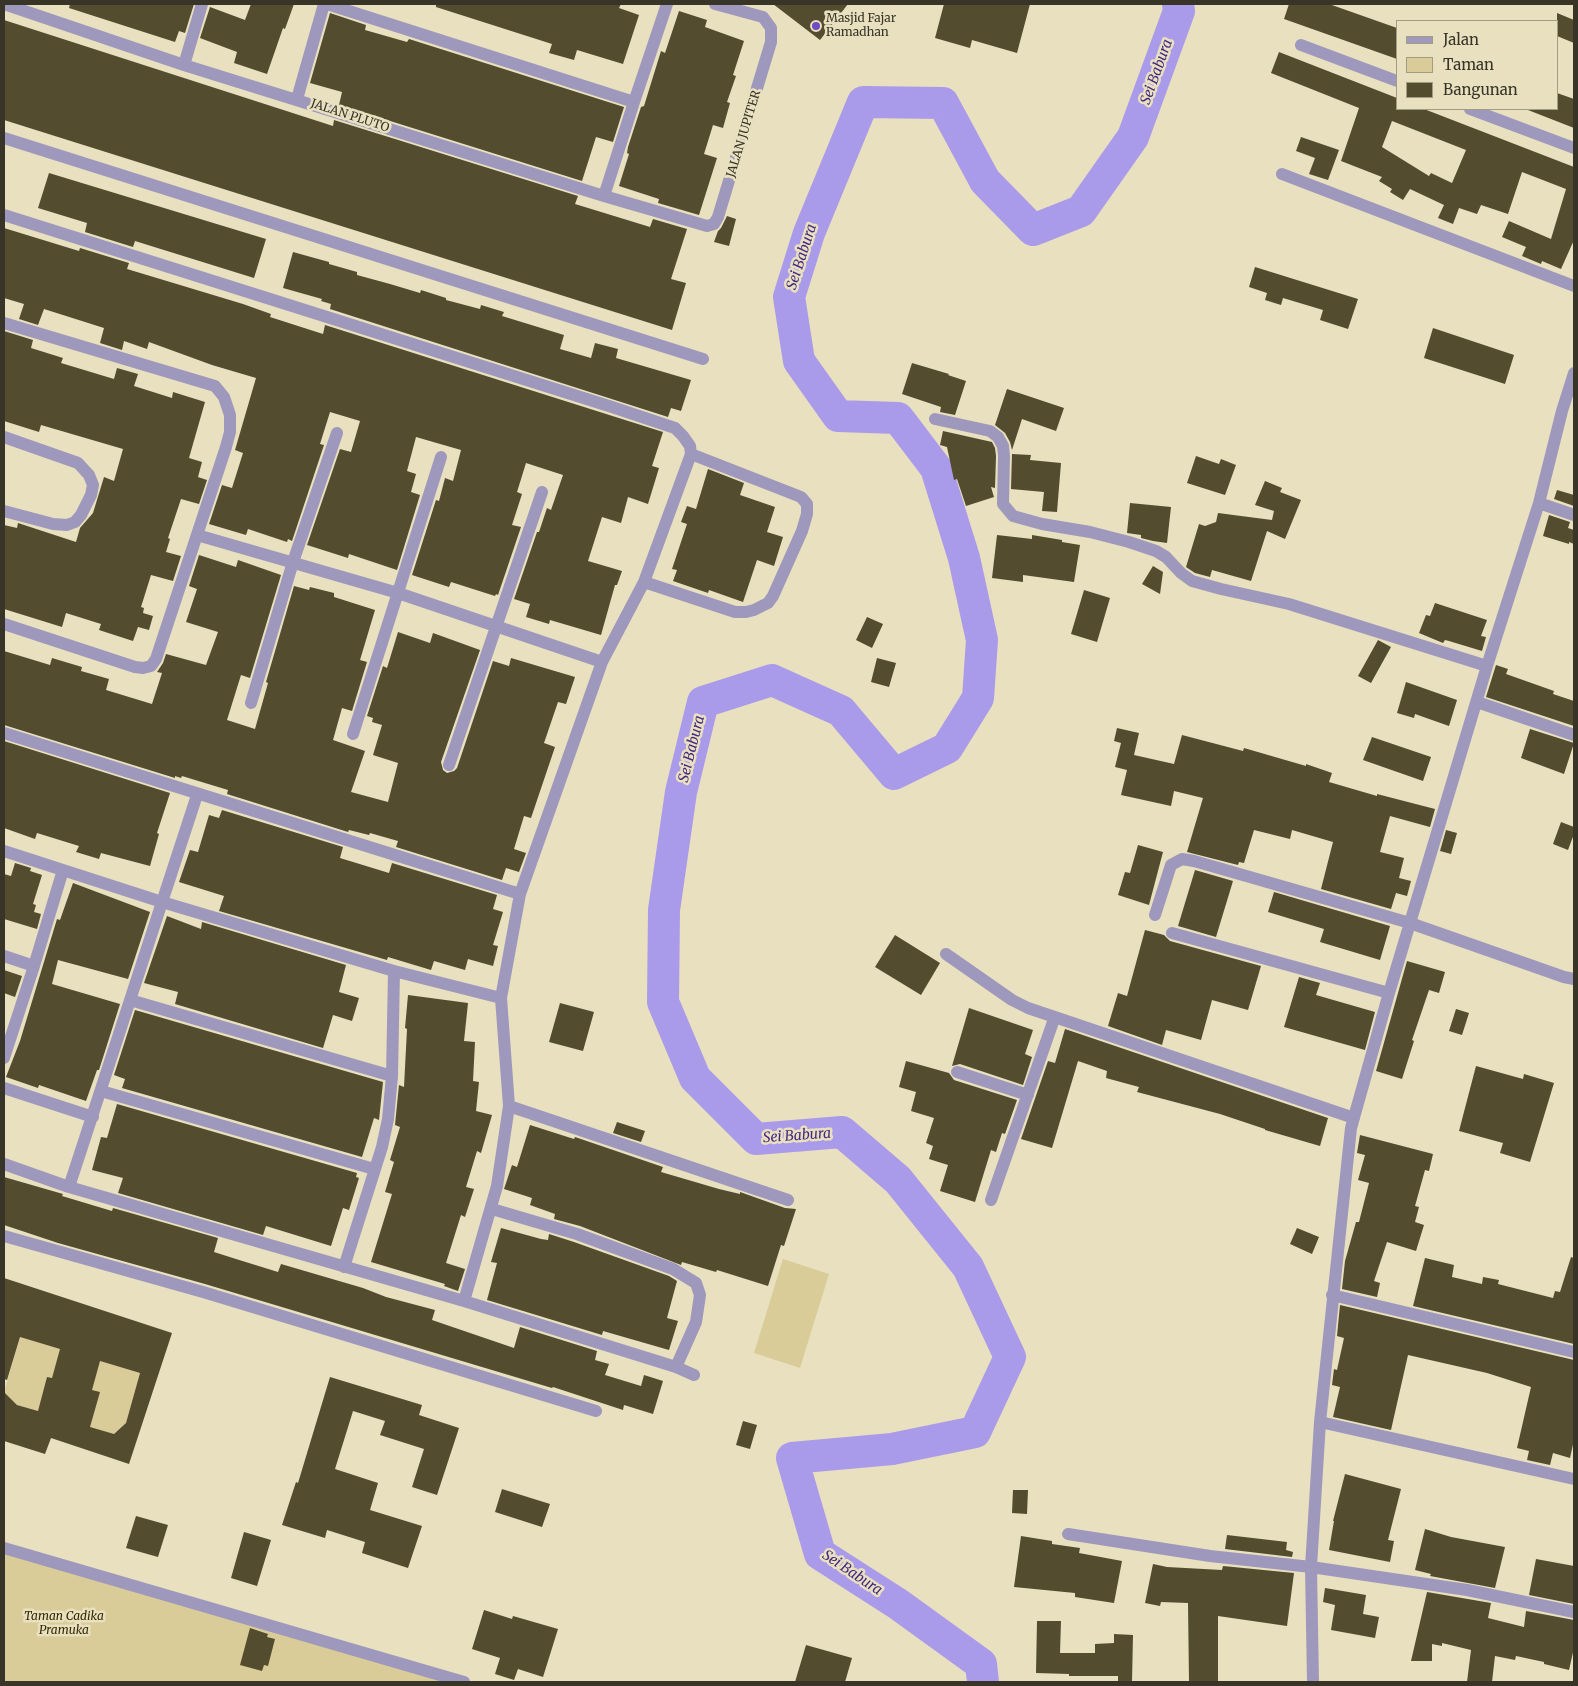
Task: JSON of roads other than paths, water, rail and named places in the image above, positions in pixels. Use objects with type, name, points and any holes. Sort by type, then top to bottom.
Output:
[{"type":"street","name":"JALAN PLUTO","points":[[4,4],[184,65],[698,225]]},
{"type":"street","points":[[184,65],[202,4]]},
{"type":"street","points":[[297,99],[326,4],[634,102]]},
{"type":"street","points":[[604,196],[667,4]]},
{"type":"street","name":"JALAN JUPITER","points":[[698,225],[707,226],[714,224],[718,217],[772,42],[771,28],[763,17],[715,4]]},
{"type":"street","points":[[1300,45],[1396,81]]},
{"type":"street","points":[[1473,110],[1574,148]]},
{"type":"street","points":[[4,138],[703,359]]},
{"type":"street","points":[[1282,174],[1574,286]]},
{"type":"street","points":[[4,215],[675,428],[690,446],[690,454],[644,582],[602,662],[520,894],[501,998],[509,1106],[492,1209],[464,1301]]},
{"type":"street","points":[[4,323],[215,386],[224,398],[230,415],[230,432],[226,447],[156,659],[151,666],[144,668],[135,667],[4,624]]},
{"type":"street","points":[[1314,1682],[1311,1567],[1320,1422],[1351,1128],[1389,993],[1538,503],[1574,373]]},
{"type":"street","points":[[935,419],[990,431],[998,437],[1003,446],[1004,456],[1004,504],[1013,516],[1129,542],[1156,551],[1166,557],[1181,573],[1192,581],[1289,604],[1487,666]]},
{"type":"street","points":[[251,703],[293,562],[337,434]]},
{"type":"street","points":[[4,437],[78,463],[89,475],[93,485],[91,495],[81,515],[75,522],[67,525],[53,524],[4,511]]},
{"type":"street","points":[[644,582],[735,612],[754,610],[768,602],[773,596],[802,531],[807,514],[807,504],[801,497],[690,454]]},
{"type":"street","points":[[353,734],[441,457]]},
{"type":"street","points":[[449,765],[542,492]]},
{"type":"street","points":[[1538,503],[1574,515]]},
{"type":"street","points":[[197,535],[398,593],[602,662]]},
{"type":"street","points":[[1477,702],[1574,735]]},
{"type":"street","points":[[4,734],[520,894]]},
{"type":"street","points":[[69,1187],[197,795]]},
{"type":"street","points":[[4,851],[162,902],[394,971],[501,998]]},
{"type":"street","points":[[1155,914],[1171,865],[1182,859],[1410,924],[1574,979]]},
{"type":"street","points":[[4,1058],[63,870]]},
{"type":"street","points":[[1172,933],[1389,993]]},
{"type":"street","points":[[946,954],[1012,1000],[1028,1008],[1354,1118]]},
{"type":"street","points":[[4,956],[34,966]]},
{"type":"street","points":[[344,1267],[382,1148],[388,1118],[392,1076],[394,971]]},
{"type":"street","points":[[130,1000],[392,1076]]},
{"type":"street","points":[[991,1200],[1054,1018]]},
{"type":"street","points":[[957,1072],[1028,1095]]},
{"type":"street","points":[[4,1088],[93,1117]]},
{"type":"street","points":[[101,1091],[374,1169]]},
{"type":"street","points":[[509,1106],[788,1200]]},
{"type":"street","points":[[4,1164],[69,1187],[464,1301],[694,1374]]},
{"type":"street","points":[[492,1209],[577,1234],[674,1269],[696,1283],[700,1295],[696,1322],[676,1367]]},
{"type":"street","points":[[4,1236],[203,1292],[596,1411]]},
{"type":"street","points":[[1332,1294],[1574,1352]]},
{"type":"street","points":[[1320,1422],[1574,1478]]},
{"type":"street","points":[[1068,1534],[1210,1556],[1311,1567],[1467,1590],[1574,1612]]},
{"type":"street","points":[[4,1548],[464,1682]]},
{"type":"waterway","name":"Sei Babura","points":[[983,1682],[981,1664],[898,1604],[820,1554],[792,1458],[892,1449],[975,1432],[1010,1357],[968,1267],[898,1180],[842,1132],[756,1139],[695,1078],[663,1002],[664,910],[681,792],[703,702],[772,680],[841,711],[894,774],[947,748],[978,698],[982,640],[964,558],[936,468],[898,418],[838,416],[799,361],[789,297],[809,233],[863,102],[943,103],[985,181],[1033,230],[1081,211],[1133,137],[1179,11],[1178,4]]},
{"type":"place","name":"Masjid Fajar Ramadhan","points":[[816,26]]},
{"type":"park label","name":"Taman Cadika Pramuka","points":[[64,1624]]}]
